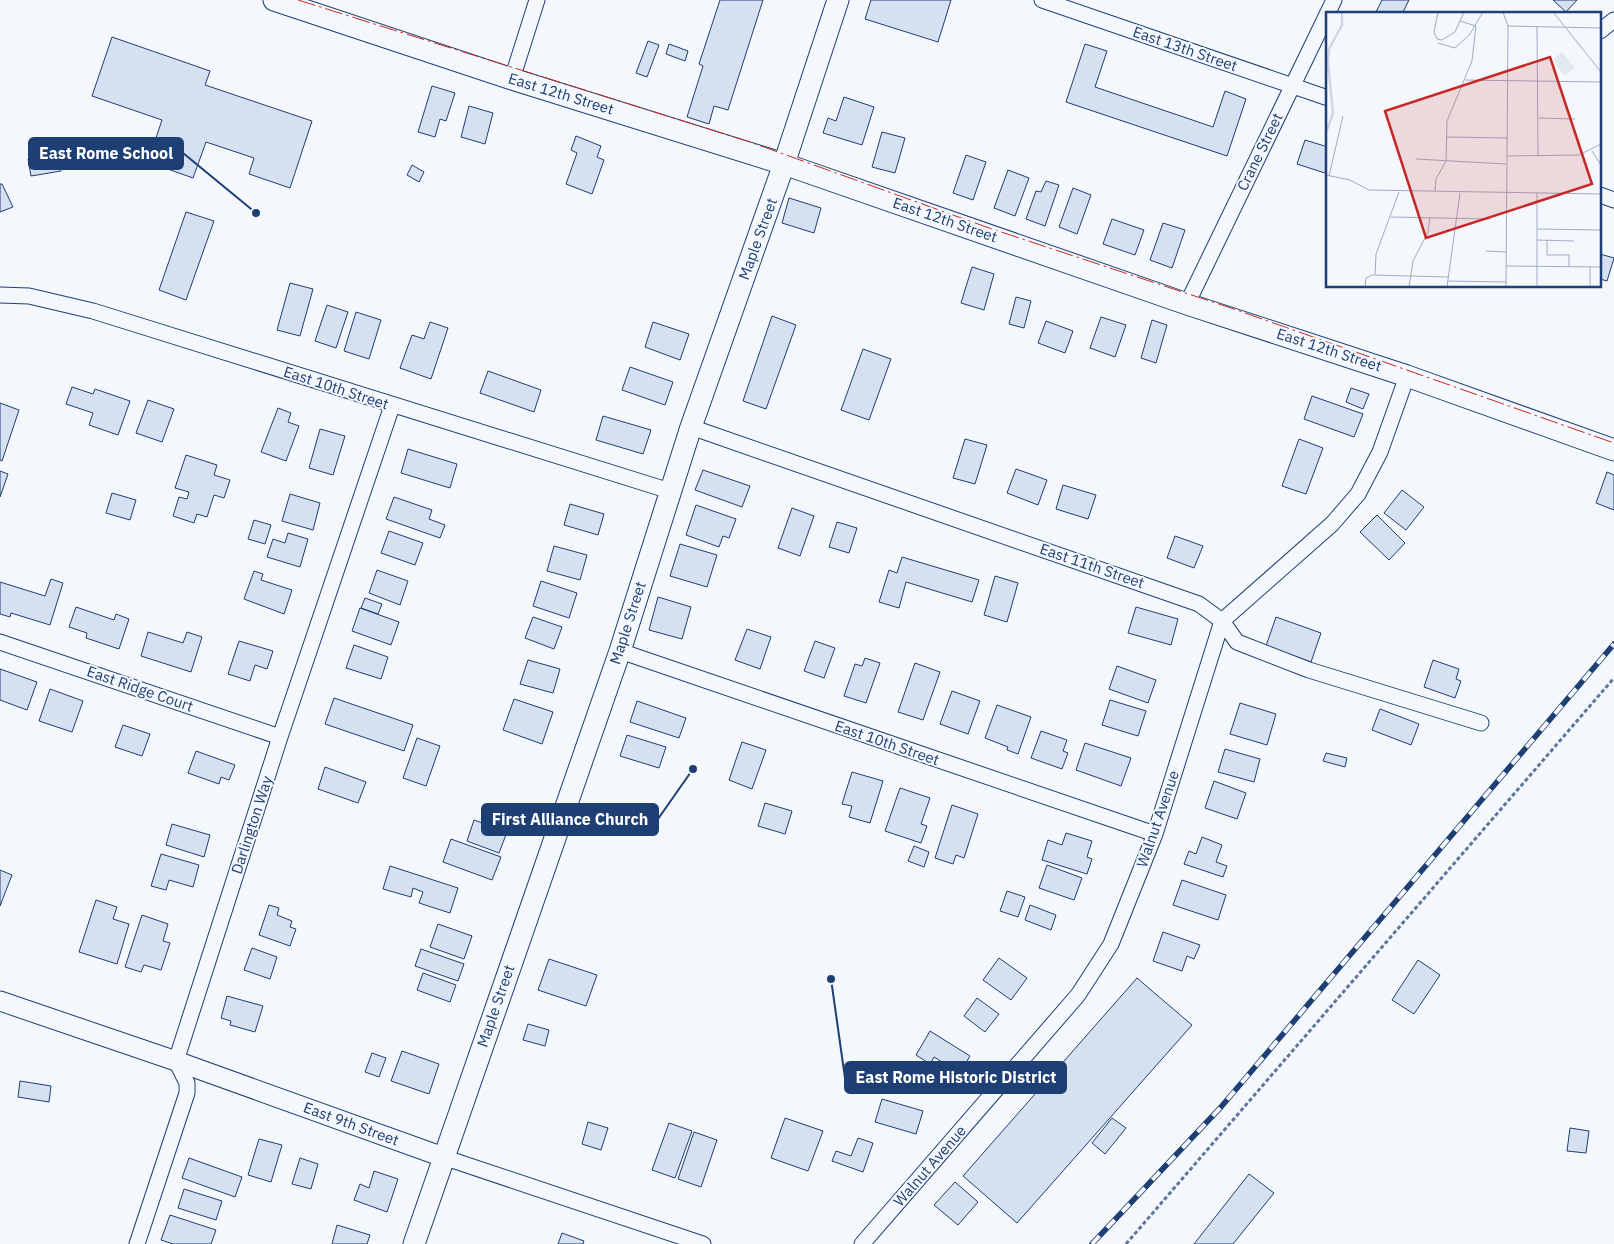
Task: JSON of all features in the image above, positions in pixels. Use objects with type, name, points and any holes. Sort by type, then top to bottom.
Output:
[{"type":"main road","name":"East 12th Street","points":[[274,0],[512,79],[784,164],[1187,304],[1407,376],[1614,450]]},
{"type":"main road","name":"Maple Street","points":[[414,1244],[620,651],[691,426],[784,164],[838,0]]},
{"type":"street","points":[[512,79],[537,0]]},
{"type":"street","name":"East 13th Street","points":[[1042,0],[1326,97]]},
{"type":"street","name":"Crane Street","points":[[1328,12],[1334,0]]},
{"type":"street","name":"Crane Street","points":[[1187,304],[1326,16]]},
{"type":"street","points":[[1602,29],[1614,20]]},
{"type":"street","points":[[1602,196],[1614,200]]},
{"type":"street","name":"East 10th Street","points":[[0,295],[30,296],[93,311],[392,406],[670,490]]},
{"type":"street","points":[[1222,621],[1332,524],[1358,494],[1380,452],[1407,376]]},
{"type":"street","name":"Darlington Way","points":[[176,1061],[280,737],[392,406]]},
{"type":"street","name":"East 11th Street","points":[[691,426],[1199,604],[1222,621],[1237,642],[1309,670],[1481,723]]},
{"type":"street","name":"Walnut Avenue","points":[[862,1244],[1095,973],[1111,944],[1155,834],[1222,621]]},
{"type":"street","name":"East Ridge Court","points":[[0,642],[280,737]]},
{"type":"street","name":"East 10th Street","points":[[620,651],[1155,834]]},
{"type":"street","name":"East 9th Street","points":[[0,1001],[176,1061],[443,1157],[703,1244]]},
{"type":"street","points":[[137,1244],[187,1093],[187,1083],[176,1061]]},
{"type":"path","points":[[1126,1244],[1614,678]]},
{"type":"building","points":[[720,0],[763,0],[728,110],[714,106],[709,124],[687,117],[703,66],[699,64]]},
{"type":"building","points":[[871,0],[951,0],[938,42],[865,19]]},
{"type":"building","points":[[1382,0],[1409,0],[1403,12],[1376,12]]},
{"type":"building","points":[[1553,0],[1577,0],[1566,12]]},
{"type":"building","points":[[112,37],[210,71],[205,85],[312,121],[290,188],[249,174],[254,158],[206,142],[193,178],[148,162],[162,120],[92,96]]},
{"type":"building","points":[[648,41],[659,45],[647,77],[636,73]]},
{"type":"building","points":[[669,44],[688,51],[685,61],[666,54]]},
{"type":"building","points":[[1085,44],[1107,51],[1095,87],[1213,127],[1225,91],[1246,99],[1227,156],[1066,102]]},
{"type":"building","points":[[432,86],[455,93],[446,121],[440,119],[435,137],[418,132]]},
{"type":"building","points":[[844,97],[874,107],[862,145],[823,133],[828,118],[836,121]]},
{"type":"building","points":[[469,106],[493,113],[485,144],[461,137]]},
{"type":"building","points":[[882,132],[905,138],[895,173],[872,167]]},
{"type":"building","points":[[576,136],[601,146],[597,157],[604,160],[592,194],[566,184],[577,153],[571,150]]},
{"type":"building","points":[[1305,140],[1326,146],[1326,173],[1297,164]]},
{"type":"building","points":[[58,154],[61,171],[31,176],[28,159]]},
{"type":"building","points":[[966,155],[986,162],[973,200],[953,193]]},
{"type":"building","points":[[412,165],[424,172],[419,182],[407,175]]},
{"type":"building","points":[[1008,170],[1029,178],[1015,216],[994,208]]},
{"type":"building","points":[[1046,181],[1059,185],[1045,226],[1026,219],[1036,191],[1041,192]]},
{"type":"building","points":[[0,184],[2,184],[13,207],[0,212]]},
{"type":"building","points":[[1073,188],[1091,195],[1077,234],[1059,227]]},
{"type":"building","points":[[789,198],[821,208],[814,233],[782,223]]},
{"type":"building","points":[[186,212],[214,221],[186,300],[159,290]]},
{"type":"building","points":[[1112,219],[1144,230],[1135,255],[1103,244]]},
{"type":"building","points":[[1163,223],[1185,230],[1172,268],[1150,260]]},
{"type":"building","points":[[1602,255],[1614,258],[1607,281],[1602,280]]},
{"type":"building","points":[[972,267],[994,274],[984,310],[961,303]]},
{"type":"building","points":[[290,283],[313,289],[300,336],[277,330]]},
{"type":"building","points":[[1016,297],[1031,301],[1024,328],[1009,324]]},
{"type":"building","points":[[327,305],[348,312],[336,348],[315,341]]},
{"type":"building","points":[[356,312],[381,320],[369,359],[344,351]]},
{"type":"building","points":[[772,316],[796,325],[766,409],[743,401]]},
{"type":"building","points":[[1101,317],[1126,325],[1115,357],[1090,348]]},
{"type":"building","points":[[1152,320],[1167,325],[1156,363],[1141,358]]},
{"type":"building","points":[[1046,321],[1073,331],[1065,353],[1038,343]]},
{"type":"building","points":[[430,322],[448,328],[431,379],[400,368],[412,335],[424,339]]},
{"type":"building","points":[[653,322],[689,334],[680,360],[645,347]]},
{"type":"building","points":[[863,349],[891,359],[869,420],[841,410]]},
{"type":"building","points":[[630,367],[673,382],[665,405],[622,390]]},
{"type":"building","points":[[488,371],[541,390],[534,412],[480,393]]},
{"type":"building","points":[[72,387],[93,394],[95,389],[130,401],[118,435],[89,425],[93,413],[66,404]]},
{"type":"building","points":[[1351,388],[1369,394],[1363,409],[1346,402]]},
{"type":"building","points":[[1312,396],[1363,414],[1354,437],[1304,419]]},
{"type":"building","points":[[148,400],[174,409],[162,442],[136,433]]},
{"type":"building","points":[[0,403],[19,410],[2,461],[0,460]]},
{"type":"building","points":[[278,408],[291,413],[288,422],[299,426],[286,461],[261,452]]},
{"type":"building","points":[[603,416],[651,430],[643,454],[596,440]]},
{"type":"building","points":[[320,429],[345,436],[333,475],[309,468]]},
{"type":"building","points":[[965,439],[987,445],[975,484],[953,478]]},
{"type":"building","points":[[1299,439],[1323,448],[1306,494],[1282,486]]},
{"type":"building","points":[[408,449],[457,464],[450,488],[401,473]]},
{"type":"building","points":[[186,455],[217,465],[214,475],[230,480],[224,498],[214,495],[207,517],[197,514],[194,523],[173,516],[179,497],[187,499],[189,492],[175,488]]},
{"type":"building","points":[[1016,469],[1047,480],[1038,505],[1007,493]]},
{"type":"building","points":[[703,470],[750,486],[742,507],[695,490]]},
{"type":"building","points":[[0,471],[8,474],[0,497]]},
{"type":"building","points":[[1607,472],[1614,475],[1614,510],[1596,503]]},
{"type":"building","points":[[1063,485],[1096,495],[1088,519],[1056,509]]},
{"type":"building","points":[[1402,490],[1424,507],[1406,530],[1384,513]]},
{"type":"building","points":[[112,493],[136,500],[130,520],[106,513]]},
{"type":"building","points":[[290,494],[320,503],[313,530],[282,521]]},
{"type":"building","points":[[394,497],[432,510],[429,519],[445,525],[440,538],[386,519]]},
{"type":"building","points":[[570,504],[604,514],[598,535],[564,525]]},
{"type":"building","points":[[696,505],[736,519],[729,538],[723,536],[719,547],[686,535]]},
{"type":"building","points":[[792,508],[814,516],[800,556],[778,548]]},
{"type":"building","points":[[1377,515],[1405,543],[1389,560],[1360,532]]},
{"type":"building","points":[[254,520],[271,525],[265,544],[248,539]]},
{"type":"building","points":[[837,522],[857,528],[849,553],[829,547]]},
{"type":"building","points":[[389,531],[423,543],[415,565],[381,553]]},
{"type":"building","points":[[288,533],[308,539],[300,567],[267,557],[273,539],[285,543]]},
{"type":"building","points":[[1175,536],[1203,546],[1194,568],[1167,558]]},
{"type":"building","points":[[680,544],[717,555],[707,587],[670,576]]},
{"type":"building","points":[[554,546],[587,555],[580,580],[547,571]]},
{"type":"building","points":[[902,557],[979,580],[972,602],[906,582],[899,608],[879,602],[889,570],[897,573]]},
{"type":"building","points":[[377,570],[408,581],[400,605],[369,593]]},
{"type":"building","points":[[254,571],[263,574],[261,580],[292,590],[284,614],[244,599]]},
{"type":"building","points":[[995,576],[1018,583],[1007,622],[984,615]]},
{"type":"building","points":[[51,579],[63,583],[50,625],[11,613],[10,617],[0,614],[0,582],[45,596]]},
{"type":"building","points":[[541,581],[577,593],[569,618],[533,606]]},
{"type":"building","points":[[658,597],[691,607],[682,639],[649,630]]},
{"type":"building","points":[[365,598],[382,604],[378,614],[361,608]]},
{"type":"building","points":[[76,607],[114,620],[116,614],[129,619],[119,649],[86,638],[87,633],[69,627]]},
{"type":"building","points":[[1136,607],[1178,619],[1171,645],[1128,633]]},
{"type":"building","points":[[360,608],[399,622],[391,645],[352,631]]},
{"type":"building","points":[[533,617],[562,627],[554,649],[525,638]]},
{"type":"building","points":[[1276,617],[1321,633],[1311,662],[1266,646]]},
{"type":"building","points":[[747,629],[771,637],[760,669],[735,660]]},
{"type":"building","points":[[148,632],[183,643],[187,632],[202,637],[191,672],[141,656]]},
{"type":"building","points":[[239,641],[273,651],[267,669],[255,665],[250,681],[228,674]]},
{"type":"building","points":[[815,641],[835,648],[824,678],[804,671]]},
{"type":"building","points":[[354,645],[388,657],[381,679],[346,668]]},
{"type":"building","points":[[865,658],[880,663],[866,703],[844,696],[855,664],[862,666]]},
{"type":"building","points":[[528,660],[560,669],[553,693],[520,684]]},
{"type":"building","points":[[1433,660],[1459,669],[1456,679],[1461,681],[1455,698],[1424,687]]},
{"type":"building","points":[[915,663],[940,672],[923,720],[898,712]]},
{"type":"building","points":[[1117,666],[1156,680],[1148,703],[1109,689]]},
{"type":"building","points":[[0,669],[37,682],[27,710],[0,700]]},
{"type":"building","points":[[50,689],[83,701],[72,732],[39,721]]},
{"type":"building","points":[[952,691],[980,701],[968,734],[940,724]]},
{"type":"building","points":[[334,698],[413,725],[404,751],[325,724]]},
{"type":"building","points":[[514,699],[553,712],[542,744],[503,730]]},
{"type":"building","points":[[1110,700],[1146,711],[1138,736],[1102,725]]},
{"type":"building","points":[[637,701],[686,718],[679,738],[630,722]]},
{"type":"building","points":[[1240,703],[1276,714],[1267,745],[1230,734]]},
{"type":"building","points":[[997,705],[1031,717],[1018,754],[1007,750],[1008,747],[985,738]]},
{"type":"building","points":[[1380,709],[1419,724],[1411,745],[1372,730]]},
{"type":"building","points":[[123,725],[150,734],[142,756],[115,747]]},
{"type":"building","points":[[1041,731],[1067,740],[1063,751],[1068,753],[1062,769],[1031,758]]},
{"type":"building","points":[[627,735],[666,747],[659,768],[620,756]]},
{"type":"building","points":[[417,738],[440,746],[426,786],[403,778]]},
{"type":"building","points":[[742,742],[766,750],[752,789],[729,780]]},
{"type":"building","points":[[1085,743],[1131,758],[1121,786],[1076,770]]},
{"type":"building","points":[[1225,749],[1260,759],[1254,782],[1218,772]]},
{"type":"building","points":[[196,751],[235,765],[229,780],[221,777],[219,784],[188,773]]},
{"type":"building","points":[[1326,753],[1347,758],[1345,767],[1323,761]]},
{"type":"building","points":[[325,767],[366,782],[358,803],[318,789]]},
{"type":"building","points":[[852,772],[883,781],[870,823],[849,817],[852,806],[842,804]]},
{"type":"building","points":[[1214,781],[1246,793],[1237,819],[1205,808]]},
{"type":"building","points":[[900,788],[930,798],[921,824],[927,826],[921,843],[885,831]]},
{"type":"building","points":[[765,803],[792,811],[785,834],[758,826]]},
{"type":"building","points":[[952,805],[978,814],[964,858],[956,855],[953,864],[935,858]]},
{"type":"building","points":[[474,820],[507,832],[499,853],[467,841]]},
{"type":"building","points":[[172,824],[210,835],[204,857],[166,845]]},
{"type":"building","points":[[1066,833],[1092,841],[1087,857],[1092,859],[1087,874],[1042,860],[1048,840],[1062,845]]},
{"type":"building","points":[[1202,837],[1222,845],[1216,862],[1227,866],[1223,877],[1184,864],[1189,851],[1196,854]]},
{"type":"building","points":[[451,839],[501,857],[492,880],[443,862]]},
{"type":"building","points":[[914,846],[929,852],[924,867],[908,861]]},
{"type":"building","points":[[161,854],[199,865],[193,887],[169,880],[166,890],[151,886]]},
{"type":"building","points":[[1047,865],[1082,878],[1074,900],[1039,888]]},
{"type":"building","points":[[390,866],[458,888],[450,913],[419,903],[423,892],[413,888],[411,897],[383,889]]},
{"type":"building","points":[[0,870],[12,875],[0,906]]},
{"type":"building","points":[[1182,880],[1226,895],[1218,920],[1173,905]]},
{"type":"building","points":[[1007,891],[1025,897],[1018,917],[1000,911]]},
{"type":"building","points":[[96,900],[117,907],[113,919],[129,924],[117,964],[79,952]]},
{"type":"building","points":[[269,905],[279,908],[277,915],[292,921],[290,927],[296,929],[290,946],[259,935]]},
{"type":"building","points":[[1030,905],[1056,915],[1051,930],[1025,920]]},
{"type":"building","points":[[142,915],[168,924],[163,941],[170,943],[161,970],[144,965],[141,972],[125,967]]},
{"type":"building","points":[[438,924],[472,936],[464,959],[430,947]]},
{"type":"building","points":[[1163,932],[1200,945],[1194,959],[1187,956],[1182,971],[1153,961]]},
{"type":"building","points":[[252,948],[277,957],[270,979],[244,970]]},
{"type":"building","points":[[421,949],[464,964],[458,981],[415,966]]},
{"type":"building","points":[[999,958],[1027,978],[1011,1000],[983,980]]},
{"type":"building","points":[[549,959],[597,975],[586,1006],[538,990]]},
{"type":"building","points":[[1418,960],[1440,975],[1414,1014],[1392,1000]]},
{"type":"building","points":[[423,973],[456,985],[450,1002],[417,990]]},
{"type":"building","points":[[1137,978],[1192,1025],[1017,1223],[963,1176]]},
{"type":"building","points":[[227,996],[263,1006],[255,1032],[230,1025],[231,1021],[221,1018]]},
{"type":"building","points":[[977,998],[999,1014],[985,1032],[964,1016]]},
{"type":"building","points":[[528,1024],[549,1030],[545,1046],[523,1040]]},
{"type":"building","points":[[930,1031],[970,1056],[960,1073],[934,1057],[930,1064],[916,1055]]},
{"type":"building","points":[[402,1051],[439,1064],[429,1094],[391,1081]]},
{"type":"building","points":[[372,1053],[386,1058],[379,1077],[365,1072]]},
{"type":"building","points":[[20,1081],[51,1086],[49,1102],[18,1097]]},
{"type":"building","points":[[882,1099],[923,1111],[916,1134],[875,1122]]},
{"type":"building","points":[[785,1118],[823,1131],[808,1171],[771,1158]]},
{"type":"building","points":[[1112,1118],[1126,1128],[1105,1154],[1092,1143]]},
{"type":"building","points":[[588,1122],[608,1128],[601,1150],[582,1144]]},
{"type":"building","points":[[669,1123],[692,1131],[675,1178],[652,1170]]},
{"type":"building","points":[[1570,1128],[1589,1131],[1586,1153],[1567,1151]]},
{"type":"building","points":[[694,1132],[717,1140],[701,1187],[678,1179]]},
{"type":"building","points":[[858,1138],[873,1143],[863,1172],[832,1161],[836,1151],[851,1156]]},
{"type":"building","points":[[259,1139],[282,1145],[271,1182],[248,1175]]},
{"type":"building","points":[[189,1158],[242,1177],[235,1197],[182,1178]]},
{"type":"building","points":[[300,1158],[318,1164],[311,1189],[292,1184]]},
{"type":"building","points":[[374,1171],[398,1179],[387,1212],[354,1200],[360,1184],[369,1188]]},
{"type":"building","points":[[1249,1174],[1274,1193],[1233,1244],[1194,1244]]},
{"type":"building","points":[[955,1182],[978,1202],[958,1225],[934,1205]]},
{"type":"building","points":[[184,1189],[222,1201],[216,1220],[178,1208]]},
{"type":"building","points":[[170,1215],[216,1230],[211,1244],[173,1244],[161,1240]]},
{"type":"building","points":[[337,1225],[370,1235],[367,1244],[332,1244]]},
{"type":"building","points":[[562,1233],[584,1241],[583,1244],[558,1244]]},
{"type":"railway","points":[[1092,1244],[1221,1107],[1614,644]]},
{"type":"power","points":[[298,0],[750,142],[989,228],[1228,307],[1614,443]]},
{"type":"place","name":"East Rome School","points":[[256,213]]},
{"type":"place","name":"First Alliance Church","points":[[693,769]]},
{"type":"place","name":"East Rome Historic District","points":[[831,979]]}]
